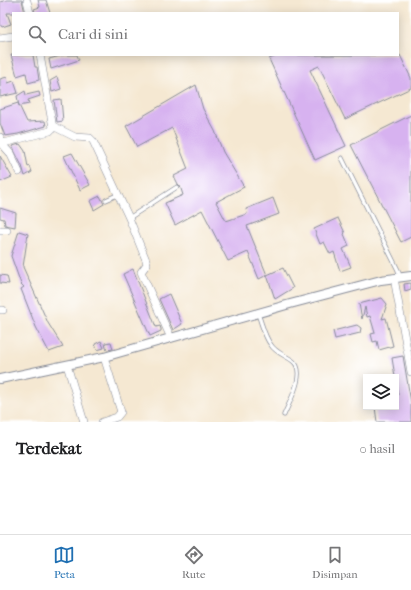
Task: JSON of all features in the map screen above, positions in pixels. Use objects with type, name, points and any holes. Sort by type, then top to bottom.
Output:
[{"type":"street","points":[[27,1],[30,12]]},
{"type":"street","points":[[0,38],[12,36]]},
{"type":"street","points":[[19,172],[10,153],[1,142],[50,131],[53,126],[40,56]]},
{"type":"street","points":[[53,126],[78,138],[92,140],[129,218],[147,261],[147,264],[141,272],[171,338]]},
{"type":"street","points":[[0,379],[104,357],[257,313],[397,278],[411,276]]},
{"type":"street","points":[[397,278],[411,372]]},
{"type":"street","points":[[102,422],[117,417],[121,412],[104,357]]},
{"type":"street","points":[[66,365],[84,422]]},
{"type":"lane","points":[[342,158],[398,270],[397,278]]},
{"type":"lane","points":[[129,218],[177,187]]},
{"type":"lane","points":[[106,200],[118,194]]},
{"type":"lane","points":[[257,313],[270,344],[276,351],[295,362],[298,370],[297,386],[284,415]]},
{"type":"building","points":[[7,0],[22,0],[25,12],[7,13],[11,24],[2,27],[0,24],[0,2]]},
{"type":"building","points":[[38,0],[46,0],[50,12],[35,12],[34,9],[40,7]]},
{"type":"building","points":[[11,55],[33,56],[39,80],[28,83],[26,73],[17,76]]},
{"type":"building","points":[[400,55],[411,78],[411,88],[345,119],[319,66],[310,70],[346,146],[315,160],[269,59],[276,56]]},
{"type":"building","points":[[60,56],[77,56],[79,60],[51,69],[49,59]]},
{"type":"building","points":[[7,77],[8,83],[14,81],[18,93],[0,97],[0,79]]},
{"type":"building","points":[[57,77],[61,89],[52,92],[50,81]]},
{"type":"building","points":[[196,85],[203,109],[215,131],[223,152],[244,187],[216,202],[226,221],[247,214],[246,209],[273,198],[279,214],[247,226],[267,275],[259,279],[248,252],[228,261],[202,210],[175,225],[165,203],[183,195],[174,176],[188,169],[172,128],[137,147],[126,126]]},
{"type":"building","points":[[25,91],[26,95],[39,92],[40,96],[28,100],[29,104],[19,106],[17,96]]},
{"type":"building","points":[[61,99],[63,121],[57,122],[54,100]]},
{"type":"building","points":[[18,103],[27,122],[45,121],[46,126],[5,136],[0,123],[0,109]]},
{"type":"building","points":[[411,115],[411,237],[401,242],[351,145]]},
{"type":"building","points":[[20,144],[25,151],[28,167],[30,166],[32,172],[25,176],[22,166],[12,146]]},
{"type":"building","points":[[72,153],[90,185],[80,190],[64,156]]},
{"type":"building","points":[[0,156],[12,177],[0,182]]},
{"type":"building","points":[[100,196],[104,204],[94,210],[90,201]]},
{"type":"building","points":[[0,208],[16,213],[15,227],[5,225],[4,219],[0,218]]},
{"type":"building","points":[[338,218],[349,246],[343,249],[351,267],[340,271],[334,252],[330,254],[324,242],[320,244],[314,229]]},
{"type":"building","points":[[19,231],[28,234],[23,267],[48,323],[63,347],[49,352],[36,327],[21,289],[24,287],[21,284],[11,256]]},
{"type":"building","points":[[283,268],[293,288],[275,299],[267,275]]},
{"type":"building","points":[[133,269],[156,327],[160,326],[161,329],[161,331],[150,336],[123,274]]},
{"type":"building","points":[[0,275],[7,276],[9,284],[0,283]]},
{"type":"building","points":[[411,283],[411,289],[405,291],[404,284]]},
{"type":"building","points":[[169,294],[182,324],[173,330],[159,299]]},
{"type":"building","points":[[382,298],[387,304],[382,319],[386,318],[393,346],[379,350],[377,341],[373,342],[371,334],[375,333],[370,316],[367,317],[365,307],[362,319],[359,304]]},
{"type":"building","points":[[357,325],[361,328],[360,333],[335,339],[333,331]]},
{"type":"building","points":[[101,341],[104,348],[97,350],[95,344]]},
{"type":"building","points":[[111,342],[113,349],[107,350],[105,343]]},
{"type":"building","points":[[403,356],[411,403],[411,422],[377,422],[375,410],[399,410],[399,374],[395,374],[392,358]]}]
